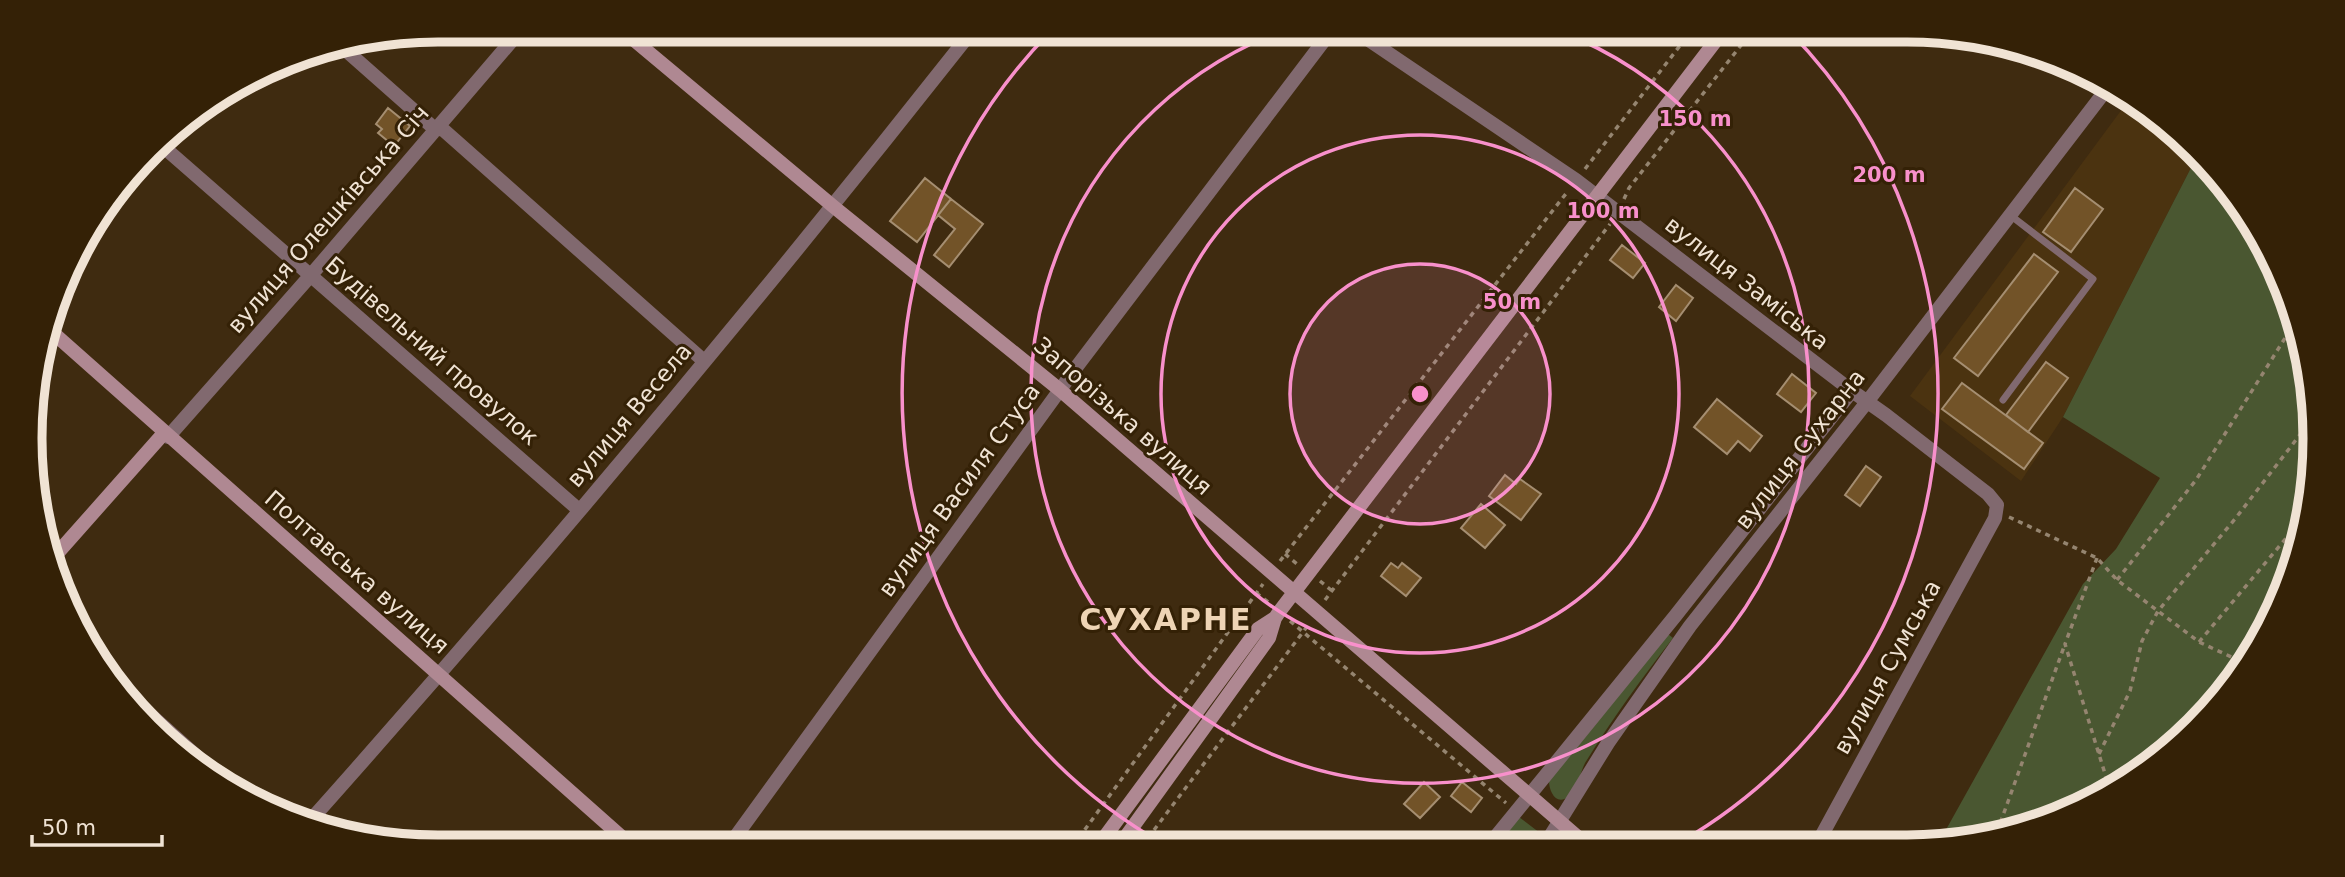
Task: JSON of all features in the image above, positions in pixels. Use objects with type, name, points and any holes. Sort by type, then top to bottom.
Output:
[{"type":"main road","name":"Запорізька вулиця","points":[[636,42],[1060,390],[1576,835]]},
{"type":"main road","points":[[1106,835],[1258,629],[1277,615],[1715,42]]},
{"type":"main road","name":"Полтавська вулиця","points":[[56,336],[619,835]]},
{"type":"main road","name":"вулиця Олешківська Січ","points":[[59,552],[166,435]]},
{"type":"main road","points":[[1127,835],[1269,638],[1277,615]]},
{"type":"street","name":"вулиця Олешківська Січ","points":[[166,435],[312,275],[511,42]]},
{"type":"street","name":"вулиця Весела","points":[[315,815],[439,675],[834,207],[965,42]]},
{"type":"street","name":"вулиця Василя Стуса","points":[[737,835],[1060,390],[1323,42]]},
{"type":"street","name":"вулиця Заміська","points":[[1372,42],[1619,212],[1988,494],[1997,505],[1998,511]]},
{"type":"street","points":[[349,53],[704,361]]},
{"type":"street","name":"вулиця Сухарна","points":[[1550,835],[1608,743],[1690,626],[1867,402],[2103,94]]},
{"type":"street","name":"Будівельний провулок","points":[[167,150],[579,510]]},
{"type":"street","name":"вулиця Сухарна","points":[[1496,835],[1676,615],[1852,391]]},
{"type":"street","name":"вулиця Сумська","points":[[1822,835],[1998,511]]},
{"type":"lane","points":[[2003,400],[2093,279],[2010,215]]},
{"type":"lane","points":[[1676,615],[1690,626]]},
{"type":"path","points":[[1081,835],[1271,573],[1683,42]]},
{"type":"path","points":[[1150,835],[1318,612],[1331,590],[1619,212],[1629,188],[1744,42]]},
{"type":"path","points":[[2117,580],[2196,480],[2288,333]]},
{"type":"path","points":[[2099,754],[2130,691],[2141,641],[2158,611],[2235,519],[2303,431]]},
{"type":"path","points":[[1998,511],[2097,558],[2117,580],[2199,642],[2235,660]]},
{"type":"path","points":[[2199,642],[2291,532]]},
{"type":"path","points":[[2000,823],[2097,558]]},
{"type":"path","points":[[1303,631],[1515,810]]},
{"type":"path","points":[[2065,643],[2107,781]]},
{"type":"shaded area","points":[[2124,107],[2168,140],[2193,164],[2063,417],[2021,481],[1910,396]]},
{"type":"green space","points":[[2193,164],[2236,218],[2262,263],[2282,311],[2295,361],[2302,413],[2302,464],[2295,516],[2282,566],[2250,637],[2221,680],[2187,719],[2148,753],[2105,782],[2058,805],[2009,821],[1944,833],[2083,584],[2116,549],[2160,478],[2063,417]]},
{"type":"green space","points":[[1668,634],[1673,638],[1595,747],[1574,790],[1568,797],[1557,799],[1550,789],[1549,781]]},
{"type":"green space","points":[[1519,817],[1540,833],[1538,835],[1506,835]]},
{"type":"building","points":[[388,108],[410,126],[394,146],[378,133],[382,129],[376,124]]},
{"type":"building","points":[[925,178],[951,199],[917,242],[890,221]]},
{"type":"building","points":[[2075,188],[2103,209],[2071,252],[2043,232]]},
{"type":"building","points":[[951,199],[983,224],[949,267],[934,255],[955,229],[938,215]]},
{"type":"building","points":[[1622,245],[1645,263],[1633,278],[1610,260]]},
{"type":"building","points":[[2034,254],[2058,272],[1978,376],[1954,358]]},
{"type":"building","points":[[1676,285],[1693,298],[1676,321],[1659,307]]},
{"type":"building","points":[[2046,362],[2068,378],[2028,432],[2006,415]]},
{"type":"building","points":[[1792,374],[1816,393],[1801,412],[1777,394]]},
{"type":"building","points":[[1962,383],[2043,443],[2024,469],[1942,409]]},
{"type":"building","points":[[1717,399],[1762,436],[1750,451],[1738,441],[1727,454],[1694,427]]},
{"type":"building","points":[[1866,466],[1881,477],[1860,506],[1845,495]]},
{"type":"building","points":[[1505,475],[1516,484],[1520,479],[1541,494],[1521,520],[1489,496]]},
{"type":"building","points":[[1481,504],[1505,525],[1485,548],[1461,528]]},
{"type":"building","points":[[1391,563],[1398,568],[1402,563],[1421,578],[1406,596],[1381,576]]},
{"type":"building","points":[[1424,782],[1440,797],[1420,818],[1404,804]]},
{"type":"building","points":[[1462,782],[1482,798],[1471,812],[1451,796]]},
{"type":"district","name":"СУХАРНЕ","points":[[1166,619]]}]
